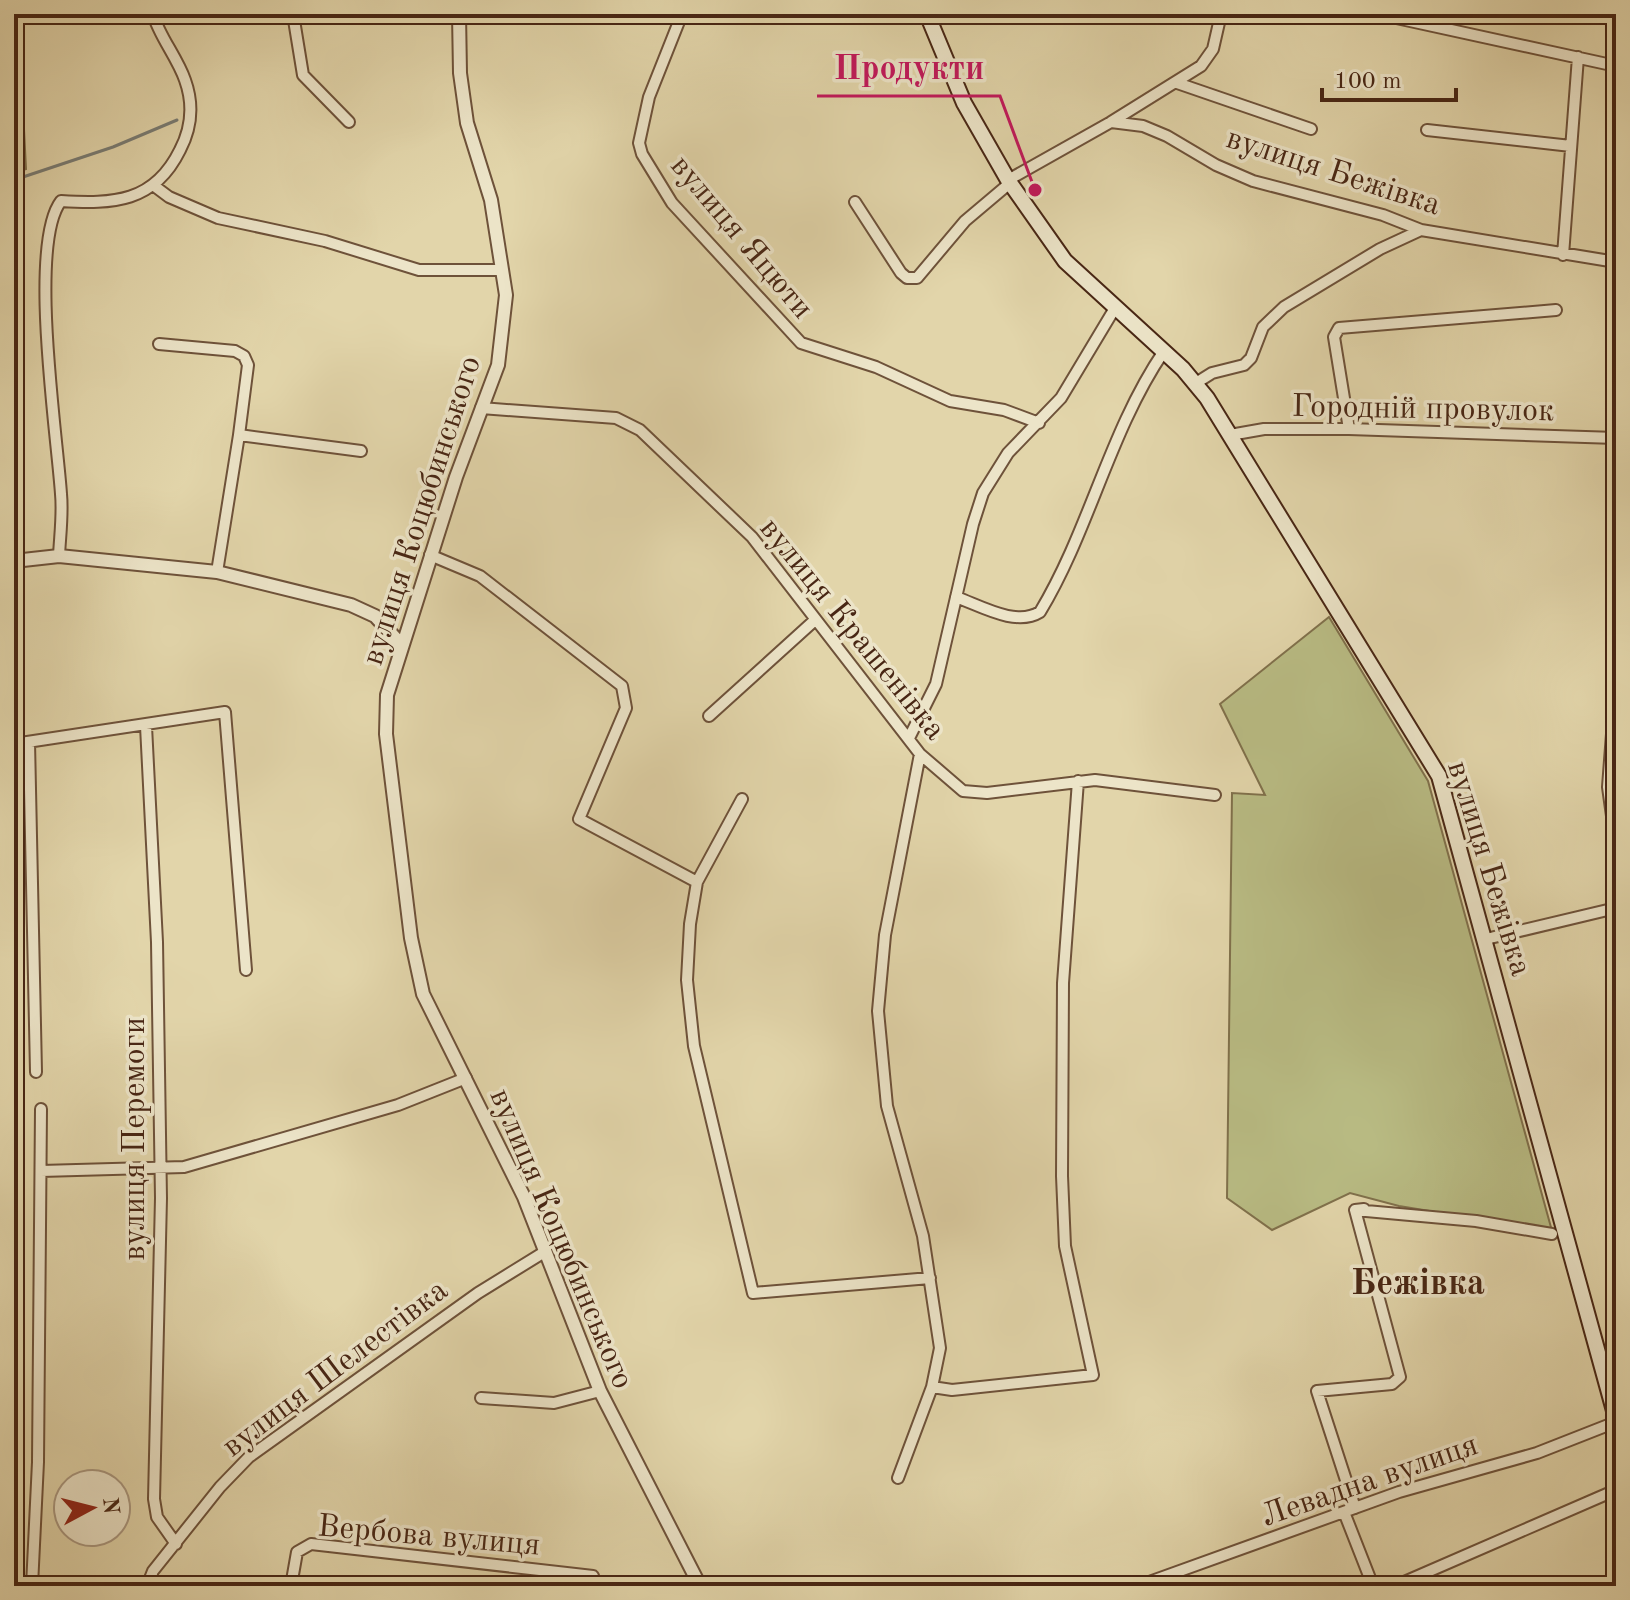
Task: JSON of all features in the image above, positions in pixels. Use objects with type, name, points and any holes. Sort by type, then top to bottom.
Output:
[{"type":"main road","name":"вулиця Бежівка","points":[[927,14],[964,103],[1009,182],[1065,261],[1196,383],[1439,776],[1616,1420]]},
{"type":"street","points":[[59,556],[62,498],[47,349],[51,213],[61,201],[112,202],[153,185],[171,168],[186,139],[192,108],[186,82],[153,14]]},
{"type":"street","points":[[293,14],[303,75],[349,122]]},
{"type":"street","name":"вулиця Коцюбинського","points":[[459,14],[460,73],[467,123],[491,200],[506,295],[498,365],[400,643],[387,695],[386,734],[411,938],[423,994],[466,1078],[546,1251],[570,1323],[600,1391],[700,1586]]},
{"type":"street","name":"вулиця Яцюти","points":[[682,14],[649,97],[639,143],[642,154],[672,203],[801,343],[876,367],[950,401],[1004,410],[1039,423]]},
{"type":"street","points":[[855,202],[901,273],[907,278],[917,278],[965,221],[1009,182],[1177,83],[1209,57],[1221,14]]},
{"type":"street","points":[[1378,14],[1616,66]]},
{"type":"street","points":[[1563,255],[1578,57]]},
{"type":"street","points":[[1177,83],[1311,129]]},
{"type":"street","name":"вулиця Бежівка","points":[[1111,122],[1143,126],[1253,181],[1383,215],[1421,230],[1616,262]]},
{"type":"street","points":[[1427,130],[1571,146]]},
{"type":"street","points":[[153,185],[169,197],[218,218],[325,241],[419,270],[502,270]]},
{"type":"street","points":[[1196,383],[1212,373],[1244,365],[1251,358],[1263,327],[1284,307],[1380,249],[1421,230]]},
{"type":"street","points":[[909,738],[936,684],[983,493],[1008,453],[1061,398],[1115,308]]},
{"type":"street","points":[[1349,429],[1334,337],[1339,328],[1556,310]]},
{"type":"street","points":[[159,344],[235,351],[244,356],[248,365],[217,572]]},
{"type":"street","points":[[956,597],[1016,618],[1031,618],[1040,612],[1109,464],[1115,436],[1142,384],[1164,351]]},
{"type":"street","name":"вулиця Крашенівка","points":[[481,408],[616,418],[640,430],[752,537],[920,754],[952,785],[975,793],[1095,780],[1215,795]]},
{"type":"street","name":"Городній провулок","points":[[1230,435],[1264,429],[1349,429],[1616,438]]},
{"type":"street","points":[[239,435],[361,451]]},
{"type":"street","points":[[430,555],[480,576],[622,686],[626,708],[579,819],[697,882]]},
{"type":"street","points":[[14,561],[59,556],[217,572],[351,605],[375,616],[400,643]]},
{"type":"street","points":[[709,716],[815,620]]},
{"type":"street","points":[[1616,681],[1608,787],[1616,845]]},
{"type":"street","points":[[14,744],[225,712],[246,970]]},
{"type":"street","name":"вулиця Перемоги","points":[[146,726],[157,928],[161,1169],[161,1315],[154,1402],[154,1499],[157,1517],[176,1544]]},
{"type":"street","points":[[29,742],[36,1072]]},
{"type":"street","points":[[898,1478],[932,1387],[940,1348],[923,1236],[887,1106],[878,1011],[885,935],[920,754]]},
{"type":"street","points":[[932,1387],[952,1390],[1093,1375],[1065,1246],[1062,1176],[1063,983],[1078,781]]},
{"type":"street","points":[[742,799],[697,882],[690,924],[687,980],[694,1046],[753,1293],[930,1278]]},
{"type":"street","points":[[1486,939],[1616,908]]},
{"type":"street","points":[[41,1171],[161,1169],[207,1161],[398,1105],[466,1078]]},
{"type":"street","points":[[32,1586],[38,1462],[41,1109]]},
{"type":"street","points":[[1373,1586],[1317,1391],[1392,1384],[1400,1377],[1359,1209],[1476,1221],[1552,1234]]},
{"type":"street","name":"вулиця Шелестівка","points":[[147,1586],[153,1571],[220,1487],[249,1457],[478,1293],[546,1251]]},
{"type":"street","points":[[481,1398],[554,1403],[600,1391]]},
{"type":"street","name":"Левадна вулиця","points":[[1138,1586],[1439,1479],[1537,1453],[1616,1420]]},
{"type":"street","points":[[1395,1586],[1616,1490]]},
{"type":"street","name":"Вербова вулиця","points":[[291,1586],[297,1552],[311,1544],[593,1576]]},
{"type":"green space","points":[[14,29],[19,30],[26,169],[14,173]]},
{"type":"green space","points":[[1329,617],[1428,781],[1552,1231],[1399,1206],[1350,1193],[1272,1230],[1227,1198],[1232,793],[1265,795],[1220,704]]},
{"type":"waterway","points":[[14,180],[113,147],[177,120]]},
{"type":"place","name":"Продукти","points":[[1035,190]]},
{"type":"district","name":"Бежівка","points":[[1418,1281]]}]
